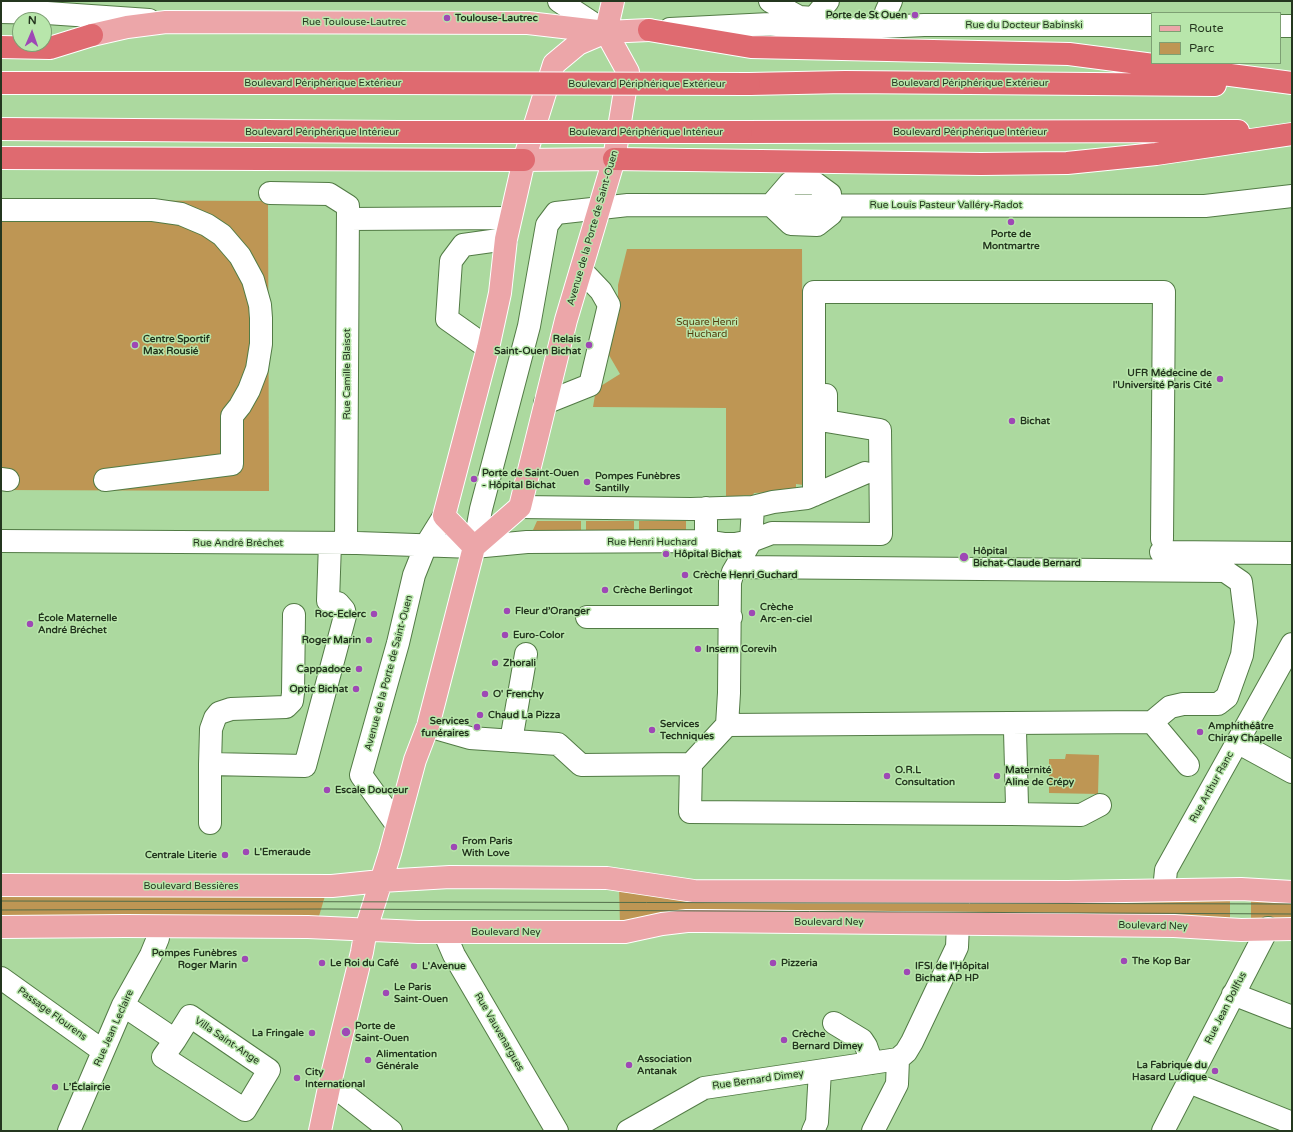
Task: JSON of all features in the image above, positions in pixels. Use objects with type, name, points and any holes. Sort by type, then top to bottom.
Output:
[{"type":"highway","points":[[649,30],[750,47],[1069,54],[1292,83]]},
{"type":"highway","points":[[1,47],[50,48],[92,35]]},
{"type":"highway","name":"Boulevard Périphérique Extérieur","points":[[1,83],[749,84],[854,82],[1292,86]]},
{"type":"highway","name":"Boulevard Périphérique Intérieur","points":[[1,129],[391,132],[1292,132]]},
{"type":"highway","points":[[614,159],[981,164],[1075,162],[1156,154],[1292,132]]},
{"type":"highway","points":[[1,158],[524,160]]},
{"type":"main road","points":[[613,1],[606,32],[649,30]]},
{"type":"main road","points":[[92,35],[127,27],[166,22]]},
{"type":"main road","name":"Rue Toulouse-Lautrec","points":[[166,22],[528,23],[606,32]]},
{"type":"main road","name":"Avenue de la Porte de Saint-Ouen","points":[[444,516],[488,348],[500,293],[510,218],[524,160],[554,64],[578,44],[606,32],[628,72],[614,159],[582,271],[566,320],[520,507]]},
{"type":"main road","points":[[524,160],[614,159]]},
{"type":"main road","points":[[320,1131],[330,1083],[362,952],[366,929],[415,760],[428,726],[474,547],[520,507]]},
{"type":"main road","points":[[444,516],[474,547]]},
{"type":"main road","points":[[381,881],[433,877],[607,878],[694,891],[1067,892],[1241,889],[1292,892]]},
{"type":"main road","name":"Boulevard Bessières","points":[[1,885],[324,886],[381,881]]},
{"type":"main road","name":"Boulevard Ney","points":[[366,929],[418,932],[625,932],[662,924],[698,921],[838,921],[958,924],[1174,926],[1241,930],[1268,928],[1292,929]]},
{"type":"main road","points":[[1,927],[308,927],[366,929]]},
{"type":"street","points":[[559,1],[606,32]]},
{"type":"street","points":[[770,1],[786,19]]},
{"type":"street","name":"Rue Toulouse-Lautrec","points":[[1,12],[50,7],[103,8],[166,22]]},
{"type":"street","points":[[92,35],[103,8]]},
{"type":"street","name":"Rue du Docteur Babinski","points":[[649,30],[770,24],[786,19],[799,18],[820,11],[855,20],[891,14],[924,25],[1151,25]]},
{"type":"street","name":"Rue du Docteur Babinski","points":[[786,19],[817,30],[891,14]]},
{"type":"street","points":[[1281,26],[1292,26]]},
{"type":"street","points":[[270,193],[329,194],[348,212],[510,218]]},
{"type":"street","name":"Rue Louis Pasteur Valléry-Radot","points":[[474,547],[481,509],[529,326],[547,225],[556,213],[628,205],[1206,206],[1292,196]]},
{"type":"street","points":[[1,210],[154,210],[181,214],[207,225],[222,235],[240,256],[253,280],[260,305],[262,331],[261,344],[257,369],[251,386],[245,398],[232,416],[232,464],[106,480]]},
{"type":"street","name":"Rue Camille Blaisot","points":[[210,764],[305,766],[345,616],[344,610],[338,603],[328,601],[338,543],[348,212]]},
{"type":"street","points":[[488,348],[447,319],[451,261],[463,245],[506,239]]},
{"type":"street","points":[[545,403],[590,385],[609,304],[602,291],[582,271]]},
{"type":"street","points":[[814,495],[814,292],[1164,292],[1162,546],[1292,554]]},
{"type":"street","points":[[706,541],[735,544],[751,541],[772,533],[880,534],[880,430],[826,421],[829,292]]},
{"type":"street","points":[[520,507],[706,508],[753,506],[807,498],[866,474]]},
{"type":"street","points":[[753,506],[751,541],[732,572],[730,582],[731,617],[727,725],[691,764],[690,812],[1081,815],[1100,805]]},
{"type":"street","name":"Rue Henri Huchard","points":[[474,547],[527,542],[706,541],[706,508]]},
{"type":"street","name":"Avenue de la Porte de Saint-Ouen","points":[[397,826],[361,775],[398,644],[414,575],[426,545],[444,516]]},
{"type":"street","name":"Rue André Bréchet","points":[[1,541],[338,543],[474,547]]},
{"type":"street","points":[[727,725],[1152,722],[1170,707],[1183,704],[1218,704],[1227,697],[1242,655],[1246,622],[1241,582],[1225,571],[736,567]]},
{"type":"street","points":[[210,824],[211,729],[215,718],[220,713],[231,709],[286,707],[292,701],[294,615]]},
{"type":"street","points":[[587,617],[731,617]]},
{"type":"street","name":"Rue Arthur Ranc","points":[[1164,890],[1166,870],[1292,644]]},
{"type":"street","points":[[511,741],[526,654]]},
{"type":"street","points":[[1152,722],[1188,765]]},
{"type":"street","points":[[1011,814],[1017,805],[1015,732],[1020,723]]},
{"type":"street","points":[[428,726],[470,738],[558,744],[581,765],[691,764]]},
{"type":"street","points":[[1237,742],[1292,772]]},
{"type":"street","points":[[873,1131],[897,1084],[898,1058],[906,1052],[912,1042],[956,947],[958,924]]},
{"type":"street","name":"Rue Jean Leclaire","points":[[69,1131],[123,1005],[151,955],[158,938],[158,927]]},
{"type":"street","name":"Rue Jean Dollfus","points":[[1163,1131],[1268,928]]},
{"type":"street","name":"Rue Vauvenargues","points":[[444,932],[454,955],[557,1131]]},
{"type":"street","name":"Passage Flourens","points":[[1,978],[103,1051]]},
{"type":"street","points":[[1234,994],[1292,1017]]},
{"type":"street","points":[[123,1005],[175,1040]]},
{"type":"street","name":"Villa Saint-Ange","points":[[190,1016],[269,1070],[245,1110],[163,1057],[175,1040],[190,1016]]},
{"type":"street","points":[[834,1023],[862,1040],[866,1046],[872,1063]]},
{"type":"street","name":"Rue Bernard Dimey","points":[[628,1131],[704,1088],[898,1058]]},
{"type":"street","points":[[813,1131],[817,1122],[820,1071]]},
{"type":"street","points":[[1190,1078],[1199,1086],[1292,1123]]},
{"type":"street","points":[[330,1083],[391,1131]]},
{"type":"green space","name":"Centre Sportif Max Rousié","points":[[1,200],[268,201],[269,491],[1,490]]},
{"type":"green space","name":"Square Henri Huchard","points":[[627,249],[802,249],[803,485],[796,484],[796,491],[754,493],[753,495],[726,497],[726,408],[593,407],[596,389],[620,374],[606,350],[618,303],[618,285]]},
{"type":"green space","points":[[537,521],[581,521],[581,530],[533,530]]},
{"type":"green space","points":[[586,521],[634,521],[634,531],[586,530]]},
{"type":"green space","points":[[639,521],[686,521],[686,531],[639,530]]},
{"type":"green space","points":[[1066,754],[1099,755],[1098,794],[1049,793],[1049,759],[1065,759]]},
{"type":"green space","points":[[619,887],[1230,897],[1230,921],[620,925]]},
{"type":"green space","points":[[1,890],[325,896],[319,916],[310,916],[309,919],[1,919]]},
{"type":"green space","points":[[1251,897],[1292,900],[1292,918],[1251,921]]},
{"type":"tram line","points":[[1,901],[1292,904]]},
{"type":"tram line","points":[[1,910],[327,909],[1292,914]]},
{"type":"place","name":"Porte de St Ouen","points":[[915,15]]},
{"type":"place","name":"Toulouse-Lautrec","points":[[447,18]]},
{"type":"place","name":"Porte de Montmartre","points":[[1011,222]]},
{"type":"place","name":"Centre Sportif Max Rousié","points":[[135,345]]},
{"type":"place","name":"Relais Saint-Ouen Bichat","points":[[589,345]]},
{"type":"place","name":"UFR Médecine de l'Université Paris Cité","points":[[1220,379]]},
{"type":"place","name":"Bichat","points":[[1012,421]]},
{"type":"place","name":"Porte de Saint-Ouen - Hôpital Bichat","points":[[474,479]]},
{"type":"place","name":"Pompes Funèbres Santilly","points":[[587,482]]},
{"type":"place","name":"Hôpital Bichat","points":[[666,554]]},
{"type":"place","name":"Hôpital Bichat-Claude Bernard","points":[[964,557]]},
{"type":"place","name":"Crèche Henri Guchard","points":[[685,575]]},
{"type":"place","name":"Crèche Berlingot","points":[[605,590]]},
{"type":"place","name":"Fleur d’Oranger","points":[[507,611]]},
{"type":"place","name":"Crèche Arc-en-ciel","points":[[752,613]]},
{"type":"place","name":"Roc-Eclerc","points":[[374,614]]},
{"type":"place","name":"École Maternelle André Bréchet","points":[[30,624]]},
{"type":"place","name":"Euro-Color","points":[[505,635]]},
{"type":"place","name":"Roger Marin","points":[[369,640]]},
{"type":"place","name":"Inserm Corevih","points":[[698,649]]},
{"type":"place","name":"Zhorali","points":[[495,663]]},
{"type":"place","name":"Cappadoce","points":[[359,669]]},
{"type":"place","name":"Optic Bichat","points":[[356,689]]},
{"type":"place","name":"O' Frenchy","points":[[485,694]]},
{"type":"place","name":"Chaud La Pizza","points":[[480,715]]},
{"type":"place","name":"Services funéraires","points":[[477,727]]},
{"type":"place","name":"Services Techniques","points":[[652,730]]},
{"type":"place","name":"Amphithéâtre Chiray Chapelle","points":[[1200,732]]},
{"type":"place","name":"O.R.L Consultation","points":[[887,776]]},
{"type":"place","name":"Maternité Aline de Crépy","points":[[997,776]]},
{"type":"place","name":"Escale Douceur","points":[[327,790]]},
{"type":"place","name":"From Paris With Love","points":[[454,847]]},
{"type":"place","name":"L'Emeraude","points":[[246,852]]},
{"type":"place","name":"Centrale Literie","points":[[225,855]]},
{"type":"place","name":"Pompes Funèbres Roger Marin","points":[[245,959]]},
{"type":"place","name":"The Kop Bar","points":[[1124,961]]},
{"type":"place","name":"Le Roi du Café","points":[[322,963]]},
{"type":"place","name":"Pizzeria","points":[[773,963]]},
{"type":"place","name":"L'Avenue","points":[[414,966]]},
{"type":"place","name":"IFSI de l'Hôpital Bichat AP HP","points":[[907,972]]},
{"type":"place","name":"Le Paris Saint-Ouen","points":[[386,993]]},
{"type":"place","name":"Porte de Saint-Ouen","points":[[346,1032]]},
{"type":"place","name":"La Fringale","points":[[312,1033]]},
{"type":"place","name":"Crèche Bernard Dimey","points":[[784,1040]]},
{"type":"place","name":"Alimentation Générale","points":[[368,1060]]},
{"type":"place","name":"Association Antanak","points":[[629,1065]]},
{"type":"place","name":"La Fabrique du Hasard Ludique","points":[[1215,1071]]},
{"type":"place","name":"City International","points":[[297,1078]]},
{"type":"place","name":"L’Éclaircie","points":[[55,1087]]}]
